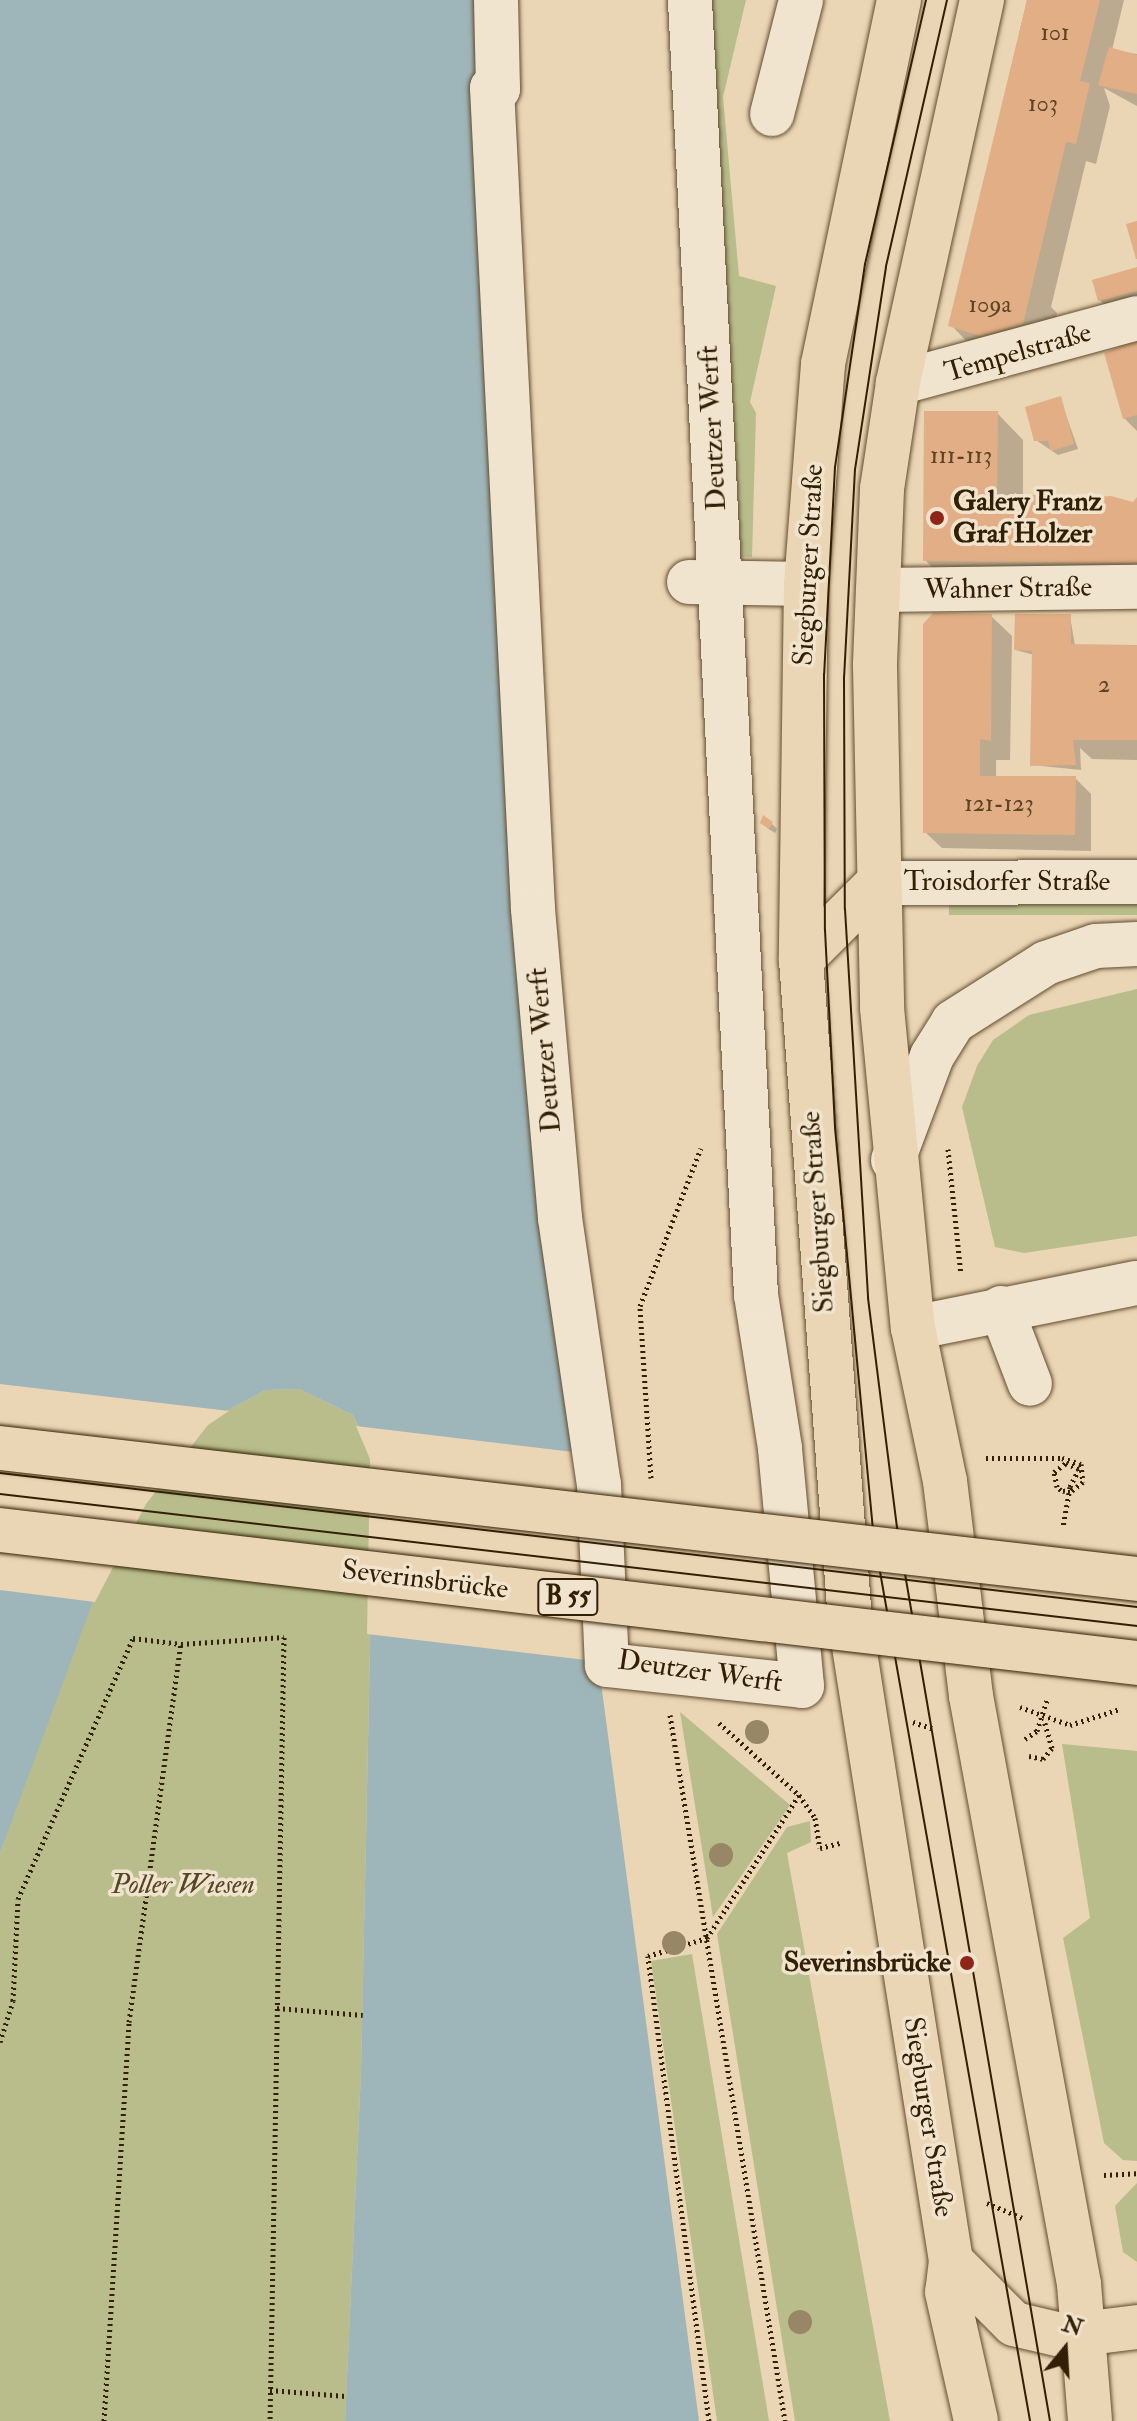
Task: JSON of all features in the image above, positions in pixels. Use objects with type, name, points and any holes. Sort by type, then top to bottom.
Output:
[{"type":"main road","name":"Siegburger Straße","points":[[899,0],[823,364],[806,584],[801,960],[850,1621],[951,2261],[947,2292],[976,2421]]},
{"type":"main road","points":[[982,0],[898,383],[878,590],[878,883],[893,1160],[913,1328],[945,1481],[971,1696],[1116,2331],[1090,2421]]},
{"type":"main road","points":[[801,960],[878,883]]},
{"type":"main road","points":[[0,1448],[1137,1579]]},
{"type":"main road","name":"Severinsbrücke","points":[[0,1530],[1137,1663]]},
{"type":"main road","points":[[951,2261],[1014,2324],[1116,2331]]},
{"type":"street","name":"Deutzer Werft","points":[[496,0],[498,89],[492,88],[510,498],[560,1218],[599,1484],[607,1665],[802,1686],[780,1448],[756,1295],[703,579],[690,0]]},
{"type":"street","points":[[772,114],[801,0]]},
{"type":"street","name":"Tempelstraße","points":[[898,383],[1137,318]]},
{"type":"street","points":[[703,579],[806,584]]},
{"type":"street","name":"Wahner Straße","points":[[878,590],[1137,587]]},
{"type":"street","name":"Troisdorfer Straße","points":[[878,883],[1137,882]]},
{"type":"street","points":[[893,1160],[925,1071],[953,1022],[1046,963],[1096,946],[1137,944]]},
{"type":"street","points":[[913,1328],[1137,1283]]},
{"type":"street","points":[[1001,1308],[1030,1384]]},
{"type":"path","points":[[652,1497],[640,1306],[705,1138]]},
{"type":"path","points":[[981,1458],[1062,1458],[1081,1464],[1085,1476],[1070,1492],[1065,1491],[1061,1490],[1057,1487],[1054,1472],[1066,1463],[1079,1469],[1070,1487],[1067,1501],[1063,1529]]},
{"type":"path","points":[[0,2042],[13,2001],[18,1899],[133,1638],[181,1644],[284,1637],[270,2421]]},
{"type":"path","points":[[104,2421],[129,2022],[181,1644]]},
{"type":"path","points":[[662,1671],[799,1795],[815,1818],[820,1848],[846,1842]]},
{"type":"path","points":[[662,1671],[785,2421]]},
{"type":"path","points":[[1044,1720],[1048,1735],[1047,1756],[1029,1756],[1024,1743],[1037,1731],[1049,1691]]},
{"type":"path","points":[[1009,1700],[1044,1720],[1070,1725],[1125,1707]]},
{"type":"path","points":[[709,2421],[648,1956],[707,1938],[799,1795]]},
{"type":"path","points":[[277,2008],[363,2015]]},
{"type":"path","points":[[1102,2176],[1137,2173]]},
{"type":"path","points":[[971,2196],[1034,2224],[1031,2208]]},
{"type":"path","points":[[270,2390],[346,2396]]},
{"type":"green space","points":[[690,0],[746,0],[723,97],[739,276],[776,286],[750,402],[756,413],[752,557],[720,556]]},
{"type":"green space","points":[[949,899],[1137,899],[1137,915],[949,915]]},
{"type":"green space","points":[[1137,989],[1137,1236],[1024,1253],[995,1247],[962,1107],[977,1066],[993,1040],[1029,1015]]},
{"type":"green space","name":"Poller Wiesen","points":[[299,1389],[353,1415],[374,1459],[361,2072],[345,2421],[0,2421],[0,1853],[74,1638],[143,1502],[205,1422],[266,1390]]},
{"type":"green space","points":[[680,1712],[790,1805],[713,1917]]},
{"type":"green space","points":[[1062,1744],[1137,1751],[1137,2161],[1123,2160],[1104,2143],[1063,1938],[1090,1918]]},
{"type":"green space","points":[[810,1821],[811,1842],[787,1853],[890,2421],[795,2421],[717,1934],[787,1827]]},
{"type":"green space","points":[[692,1954],[769,2421],[717,2421],[651,1961]]},
{"type":"green space","points":[[1137,2183],[1137,2262],[1123,2252],[1115,2206]]},
{"type":"water","points":[[0,0],[496,0],[600,1675],[699,2421],[345,2421],[361,2072],[374,1459],[353,1415],[299,1389],[266,1390],[205,1422],[178,1453],[105,1569],[0,1853]]},
{"type":"pier","points":[[0,1384],[229,1411],[208,1425],[146,1504],[95,1602],[0,1590]]},
{"type":"pier","points":[[356,1426],[599,1455],[611,1663],[367,1634],[370,1459]]},
{"type":"building","points":[[1027,0],[1100,0],[1080,81],[1090,83],[1076,144],[1066,142],[1023,324],[980,336],[948,326]]},
{"type":"building","points":[[1109,47],[1137,55],[1137,94],[1098,85]]},
{"type":"building","points":[[1137,221],[1137,259],[1136,259],[1126,224]]},
{"type":"building","points":[[1137,267],[1137,291],[1098,301],[1092,280]]},
{"type":"building","points":[[1137,339],[1137,415],[1123,419],[1104,353]]},
{"type":"building","points":[[1061,396],[1074,444],[1051,451],[1048,441],[1034,441],[1025,407]]},
{"type":"building","points":[[924,411],[998,411],[997,500],[1043,494],[1043,501],[1111,496],[1133,502],[1137,497],[1137,563],[923,561]]},
{"type":"building","points":[[933,613],[992,614],[991,741],[980,739],[980,776],[1076,776],[1075,835],[923,833],[923,624]]},
{"type":"building","points":[[1015,614],[1071,614],[1071,644],[1137,645],[1137,740],[1073,740],[1076,765],[1030,766],[1032,651],[1014,650]]},
{"type":"building","points":[[763,815],[773,822],[769,829],[760,823]]},
{"type":"tram line","points":[[926,0],[865,264],[835,467],[824,674],[825,930],[835,1128],[873,1532],[1030,2421]]},
{"type":"tram line","points":[[947,0],[886,267],[855,469],[844,677],[845,909],[868,1298],[897,1527],[1050,2421]]},
{"type":"tram line","points":[[0,1473],[1137,1607]]},
{"type":"tram line","points":[[0,1494],[1137,1626]]},
{"type":"place","name":"Galery Franz Graf Holzer","points":[[937,518]]},
{"type":"place","name":"Severinsbrücke","points":[[967,1963]]}]
